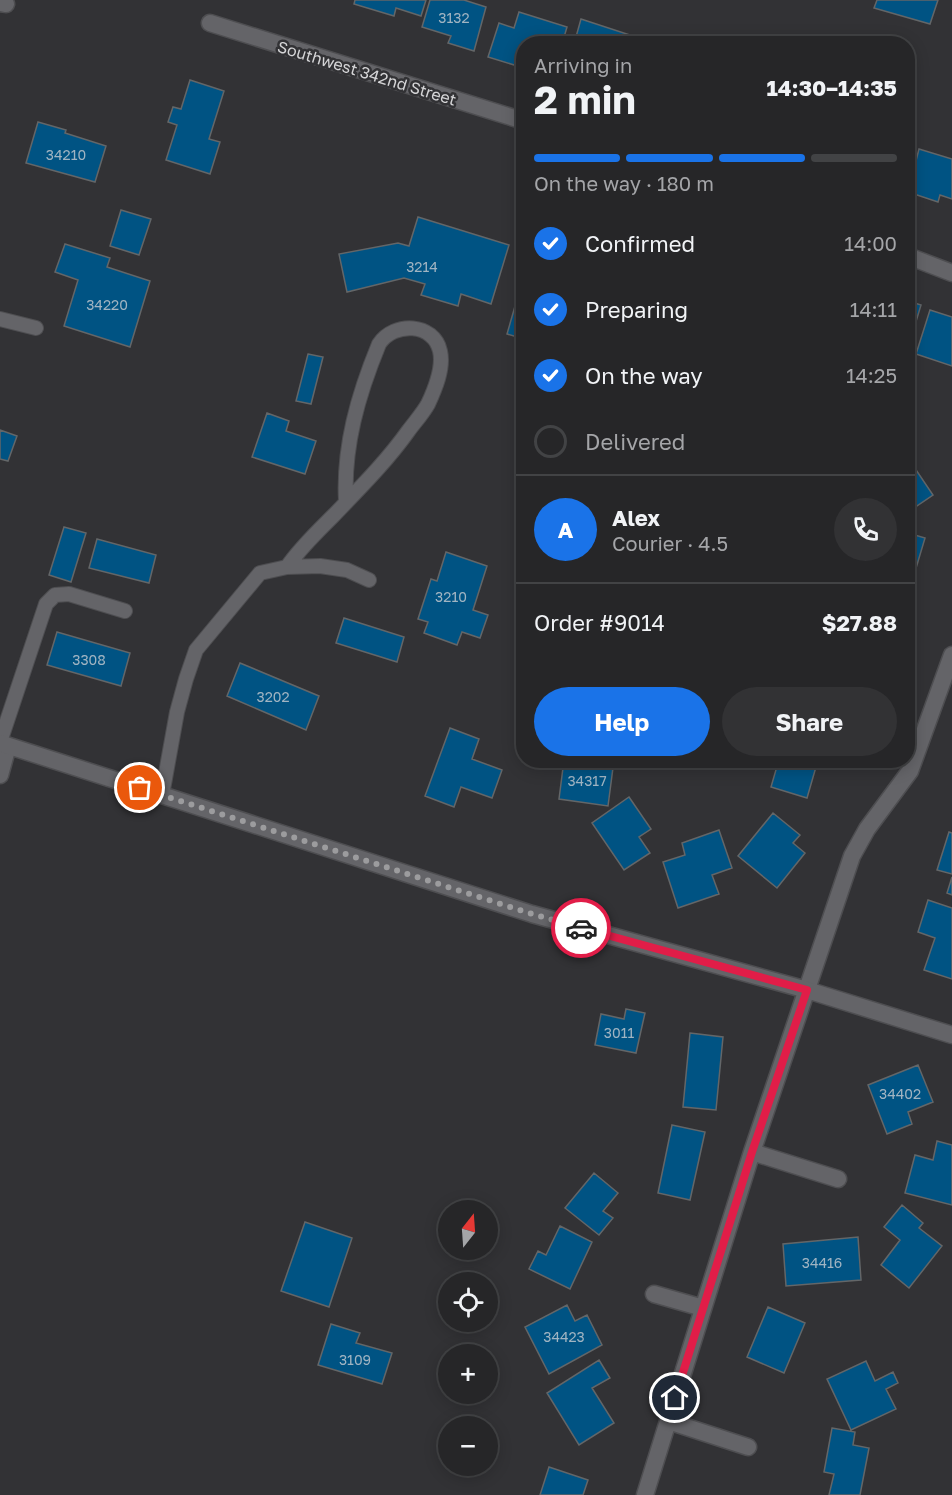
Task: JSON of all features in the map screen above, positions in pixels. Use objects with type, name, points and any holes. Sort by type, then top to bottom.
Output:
[{"type":"street","name":"Southwest 342nd Street","points":[[210,23],[516,119]]},
{"type":"street","points":[[915,259],[952,273]]},
{"type":"street","points":[[915,757],[952,655]]},
{"type":"street","points":[[0,775],[3,744],[532,914],[807,990],[952,1035]]},
{"type":"street","points":[[645,1495],[752,1152],[852,856],[867,829],[911,768]]},
{"type":"street","points":[[752,1152],[838,1179]]},
{"type":"street","points":[[654,1294],[703,1308]]},
{"type":"street","points":[[668,1421],[748,1447]]},
{"type":"lane","points":[[0,319],[36,328]]},
{"type":"lane","points":[[287,567],[297,553],[346,502],[394,451],[427,406],[439,374],[441,359],[439,346],[430,335],[402,328],[392,331],[379,344],[359,400],[347,448],[346,502]]},
{"type":"lane","points":[[162,795],[177,712],[196,650],[260,573],[287,567],[337,568],[369,580]]},
{"type":"lane","points":[[3,744],[46,604],[55,595],[69,594],[125,611]]},
{"type":"building","points":[[355,0],[426,0],[421,16],[396,8],[394,16],[354,4]]},
{"type":"building","points":[[430,0],[464,0],[486,7],[474,51],[448,43],[451,36],[422,27]]},
{"type":"building","points":[[877,0],[938,0],[930,24],[874,8]]},
{"type":"building","points":[[519,12],[567,27],[564,36],[516,36],[516,66],[488,57],[499,23],[514,28]]},
{"type":"building","points":[[581,19],[633,36],[576,36]]},
{"type":"building","points":[[190,80],[224,91],[209,139],[220,142],[210,174],[166,160],[177,125],[168,122],[173,107],[181,109]]},
{"type":"building","points":[[38,122],[106,146],[95,182],[26,163]]},
{"type":"building","points":[[919,149],[952,159],[952,199],[940,195],[938,202],[915,194],[915,165]]},
{"type":"building","points":[[121,210],[151,219],[139,255],[110,246]]},
{"type":"building","points":[[418,217],[509,245],[491,304],[461,294],[458,306],[421,295],[425,284],[404,278],[347,292],[339,254],[398,243],[409,246]]},
{"type":"building","points":[[65,244],[110,258],[107,267],[150,281],[130,347],[64,326],[78,280],[55,272]]},
{"type":"building","points":[[516,303],[516,337],[507,334]]},
{"type":"building","points":[[915,303],[921,305],[915,325]]},
{"type":"building","points":[[930,310],[952,317],[952,366],[916,354]]},
{"type":"building","points":[[308,354],[323,357],[311,404],[296,401]]},
{"type":"building","points":[[267,413],[289,421],[286,431],[316,441],[305,474],[252,457]]},
{"type":"building","points":[[0,430],[17,436],[8,461],[0,459]]},
{"type":"building","points":[[915,468],[933,495],[915,507]]},
{"type":"building","points":[[64,527],[86,533],[71,582],[49,575]]},
{"type":"building","points":[[915,535],[925,538],[915,572]]},
{"type":"building","points":[[97,539],[156,555],[149,583],[89,568]]},
{"type":"building","points":[[446,552],[487,566],[473,610],[488,615],[480,638],[462,632],[457,645],[424,633],[428,622],[418,619],[431,579],[437,581]]},
{"type":"building","points":[[344,618],[404,637],[397,662],[336,643]]},
{"type":"building","points":[[57,632],[130,653],[121,686],[47,665]]},
{"type":"building","points":[[240,663],[319,696],[306,730],[227,696]]},
{"type":"building","points":[[450,728],[479,739],[472,759],[502,770],[492,798],[461,787],[454,807],[425,796]]},
{"type":"building","points":[[563,768],[613,768],[608,806],[559,799]]},
{"type":"building","points":[[777,768],[816,768],[807,798],[771,787]]},
{"type":"building","points":[[629,797],[651,829],[639,837],[650,853],[624,870],[592,823]]},
{"type":"building","points":[[773,813],[800,835],[793,843],[805,853],[777,888],[738,856]]},
{"type":"building","points":[[719,830],[732,868],[712,875],[719,894],[678,908],[663,862],[685,855],[682,843]]},
{"type":"building","points":[[949,832],[952,833],[952,874],[937,870]]},
{"type":"building","points":[[952,877],[952,895],[947,893]]},
{"type":"building","points":[[928,900],[952,908],[952,979],[924,970],[935,938],[918,932]]},
{"type":"building","points":[[626,1009],[645,1013],[636,1053],[595,1045],[601,1014],[624,1019]]},
{"type":"building","points":[[690,1033],[723,1037],[716,1110],[683,1107]]},
{"type":"building","points":[[918,1065],[933,1102],[908,1112],[912,1124],[887,1134],[868,1085]]},
{"type":"building","points":[[672,1125],[705,1132],[690,1200],[658,1193]]},
{"type":"building","points":[[937,1141],[952,1145],[952,1205],[905,1193],[915,1155],[933,1160]]},
{"type":"building","points":[[594,1173],[618,1193],[603,1211],[613,1218],[599,1235],[565,1208]]},
{"type":"building","points":[[902,1205],[923,1223],[919,1228],[942,1246],[909,1288],[881,1265],[900,1240],[884,1227]]},
{"type":"building","points":[[305,1222],[352,1238],[329,1307],[281,1291]]},
{"type":"building","points":[[560,1226],[592,1242],[570,1289],[529,1269],[538,1251],[546,1255]]},
{"type":"building","points":[[858,1237],[861,1280],[786,1286],[783,1244]]},
{"type":"building","points":[[567,1305],[575,1321],[587,1315],[602,1345],[549,1374],[525,1327]]},
{"type":"building","points":[[768,1307],[805,1323],[784,1373],[747,1357]]},
{"type":"building","points":[[331,1324],[360,1333],[356,1343],[392,1353],[382,1384],[318,1365]]},
{"type":"building","points":[[599,1360],[610,1378],[592,1388],[614,1423],[579,1445],[547,1393]]},
{"type":"building","points":[[866,1361],[875,1381],[893,1372],[898,1383],[886,1389],[896,1409],[851,1430],[827,1379]]},
{"type":"building","points":[[832,1428],[855,1432],[853,1445],[869,1448],[860,1495],[829,1495],[834,1474],[824,1472]]},
{"type":"building","points":[[549,1467],[588,1480],[583,1495],[540,1495]]},
{"type":"way so far","points":[[140,788],[581,928]]},
{"type":"route","points":[[581,928],[807,990],[752,1152],[675,1398]]}]
